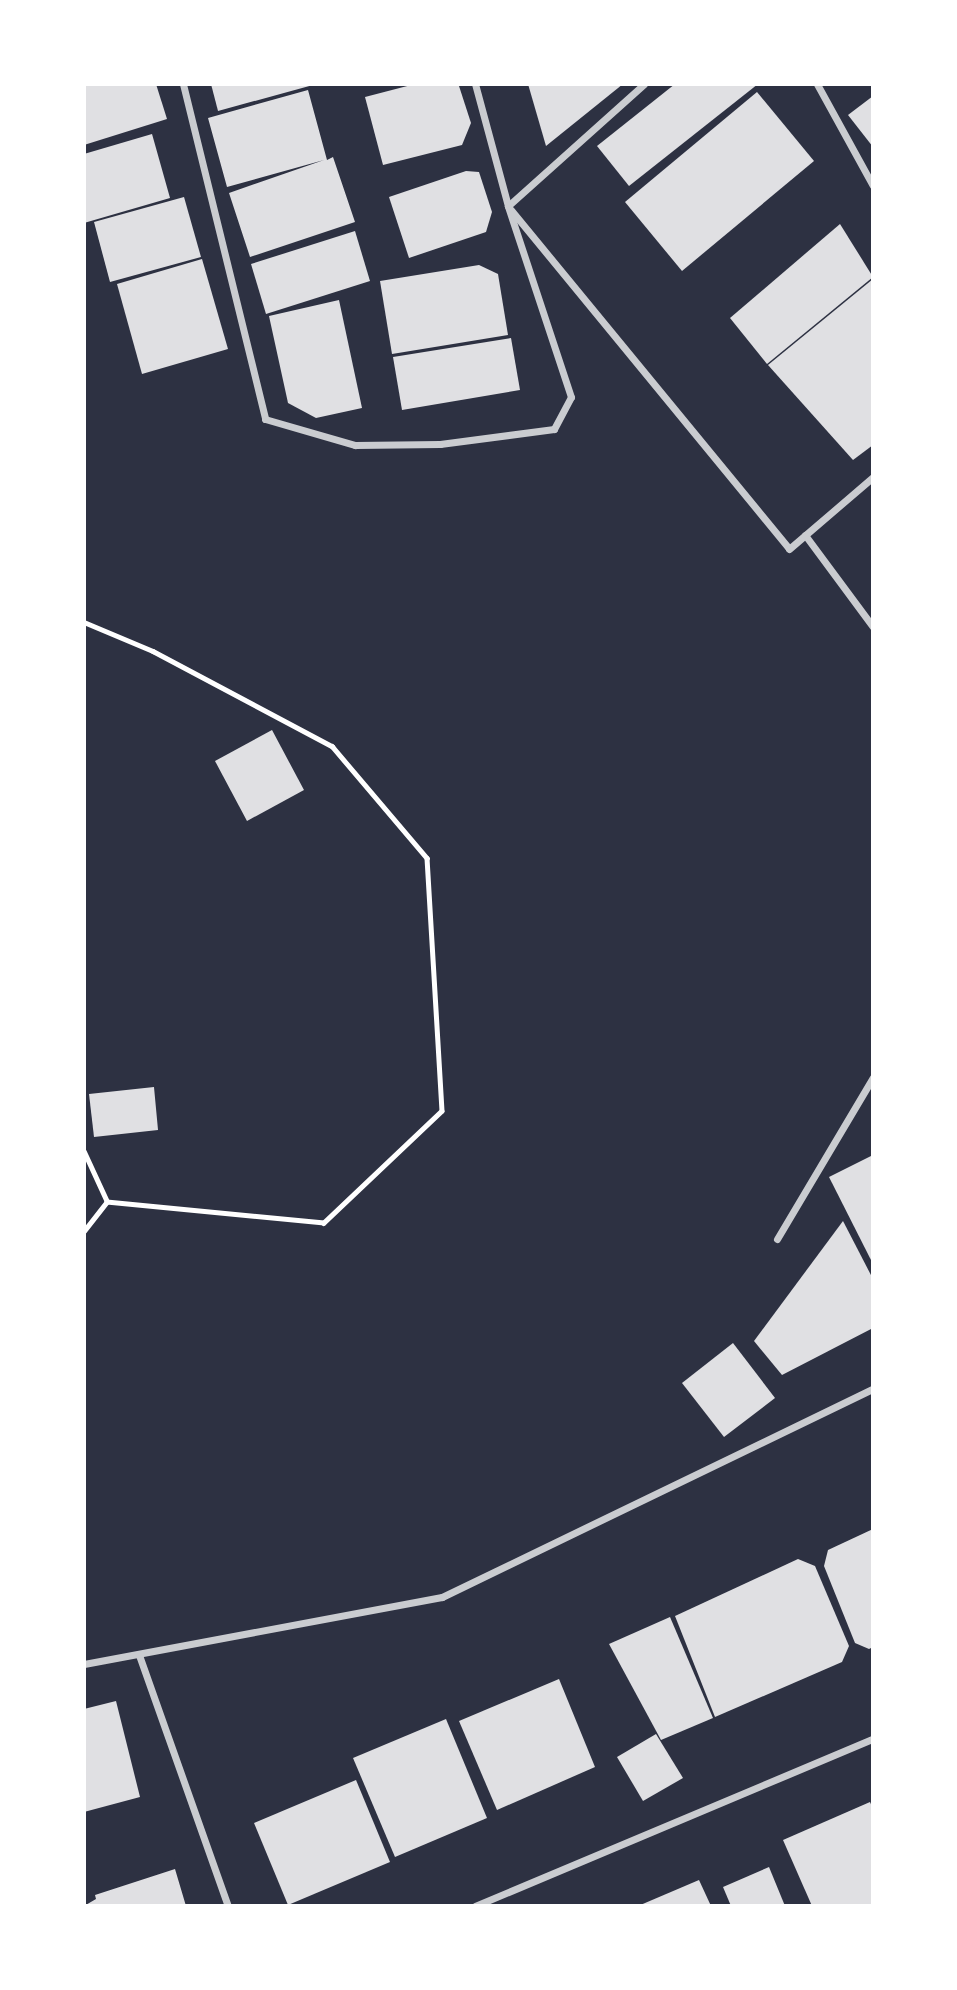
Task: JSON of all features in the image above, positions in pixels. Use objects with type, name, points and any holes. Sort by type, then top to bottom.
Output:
[{"type":"street","points":[[183,84],[265,419],[355,445],[440,444],[554,429],[571,397],[508,206],[475,84]]},
{"type":"street","points":[[508,206],[643,84]]},
{"type":"street","points":[[817,84],[873,186]]},
{"type":"street","points":[[508,206],[789,549],[873,477]]},
{"type":"street","points":[[805,535],[873,627]]},
{"type":"street","points":[[777,1239],[873,1077]]},
{"type":"street","points":[[84,1664],[139,1656],[442,1597],[873,1389]]},
{"type":"street","points":[[139,1656],[228,1906]]},
{"type":"street","points":[[475,1906],[873,1739]]},
{"type":"path","points":[[84,622],[153,651],[332,747],[426,858],[442,1111],[324,1223],[107,1202]]},
{"type":"path","points":[[84,1152],[107,1202]]},
{"type":"path","points":[[84,1231],[107,1202]]},
{"type":"building","points":[[84,84],[156,84],[167,119],[84,145]]},
{"type":"building","points":[[211,84],[313,84],[313,85],[218,111]]},
{"type":"building","points":[[415,84],[459,86],[471,123],[462,145],[383,165],[365,97]]},
{"type":"building","points":[[528,84],[623,84],[546,146]]},
{"type":"building","points":[[675,84],[758,84],[629,186],[597,146]]},
{"type":"building","points":[[308,90],[327,160],[333,157],[355,222],[250,257],[229,193],[324,160],[227,187],[208,118]]},
{"type":"building","points":[[757,92],[814,161],[682,271],[625,202]]},
{"type":"building","points":[[873,96],[873,147],[848,115]]},
{"type":"building","points":[[152,134],[170,198],[84,223],[84,154]]},
{"type":"building","points":[[466,171],[479,172],[492,212],[486,232],[409,258],[389,197]]},
{"type":"building","points":[[184,197],[201,257],[110,282],[94,222]]},
{"type":"building","points":[[840,224],[873,277],[767,364],[730,318]]},
{"type":"building","points":[[355,231],[370,281],[266,314],[251,264]]},
{"type":"building","points":[[202,259],[228,349],[142,374],[117,284]]},
{"type":"building","points":[[479,265],[498,274],[508,335],[392,354],[380,281]]},
{"type":"building","points":[[873,279],[873,445],[853,460],[768,365]]},
{"type":"building","points":[[339,300],[362,408],[316,418],[288,403],[269,316]]},
{"type":"building","points":[[511,338],[520,390],[402,410],[393,357]]},
{"type":"building","points":[[272,730],[304,790],[247,821],[215,761]]},
{"type":"building","points":[[154,1087],[158,1130],[94,1137],[89,1094]]},
{"type":"building","points":[[873,1155],[873,1264],[829,1177]]},
{"type":"building","points":[[843,1221],[873,1279],[873,1328],[782,1375],[754,1341]]},
{"type":"building","points":[[733,1343],[775,1398],[724,1437],[682,1383]]},
{"type":"building","points":[[873,1529],[873,1647],[869,1649],[855,1643],[824,1566],[828,1550]]},
{"type":"building","points":[[798,1559],[815,1566],[849,1646],[842,1662],[715,1717],[675,1616]]},
{"type":"building","points":[[670,1617],[713,1718],[661,1740],[609,1644]]},
{"type":"building","points":[[559,1679],[595,1767],[497,1810],[459,1721]]},
{"type":"building","points":[[116,1701],[140,1797],[84,1812],[84,1709]]},
{"type":"building","points":[[446,1719],[487,1818],[395,1857],[353,1758]]},
{"type":"building","points":[[656,1734],[683,1778],[643,1801],[617,1757]]},
{"type":"building","points":[[356,1780],[390,1862],[288,1905],[254,1823]]},
{"type":"building","points":[[870,1802],[873,1809],[873,1905],[812,1906],[783,1840]]},
{"type":"building","points":[[769,1867],[785,1906],[731,1906],[723,1887]]},
{"type":"building","points":[[175,1869],[186,1906],[84,1906],[96,1899],[95,1895]]},
{"type":"building","points":[[699,1880],[711,1906],[638,1906]]}]
